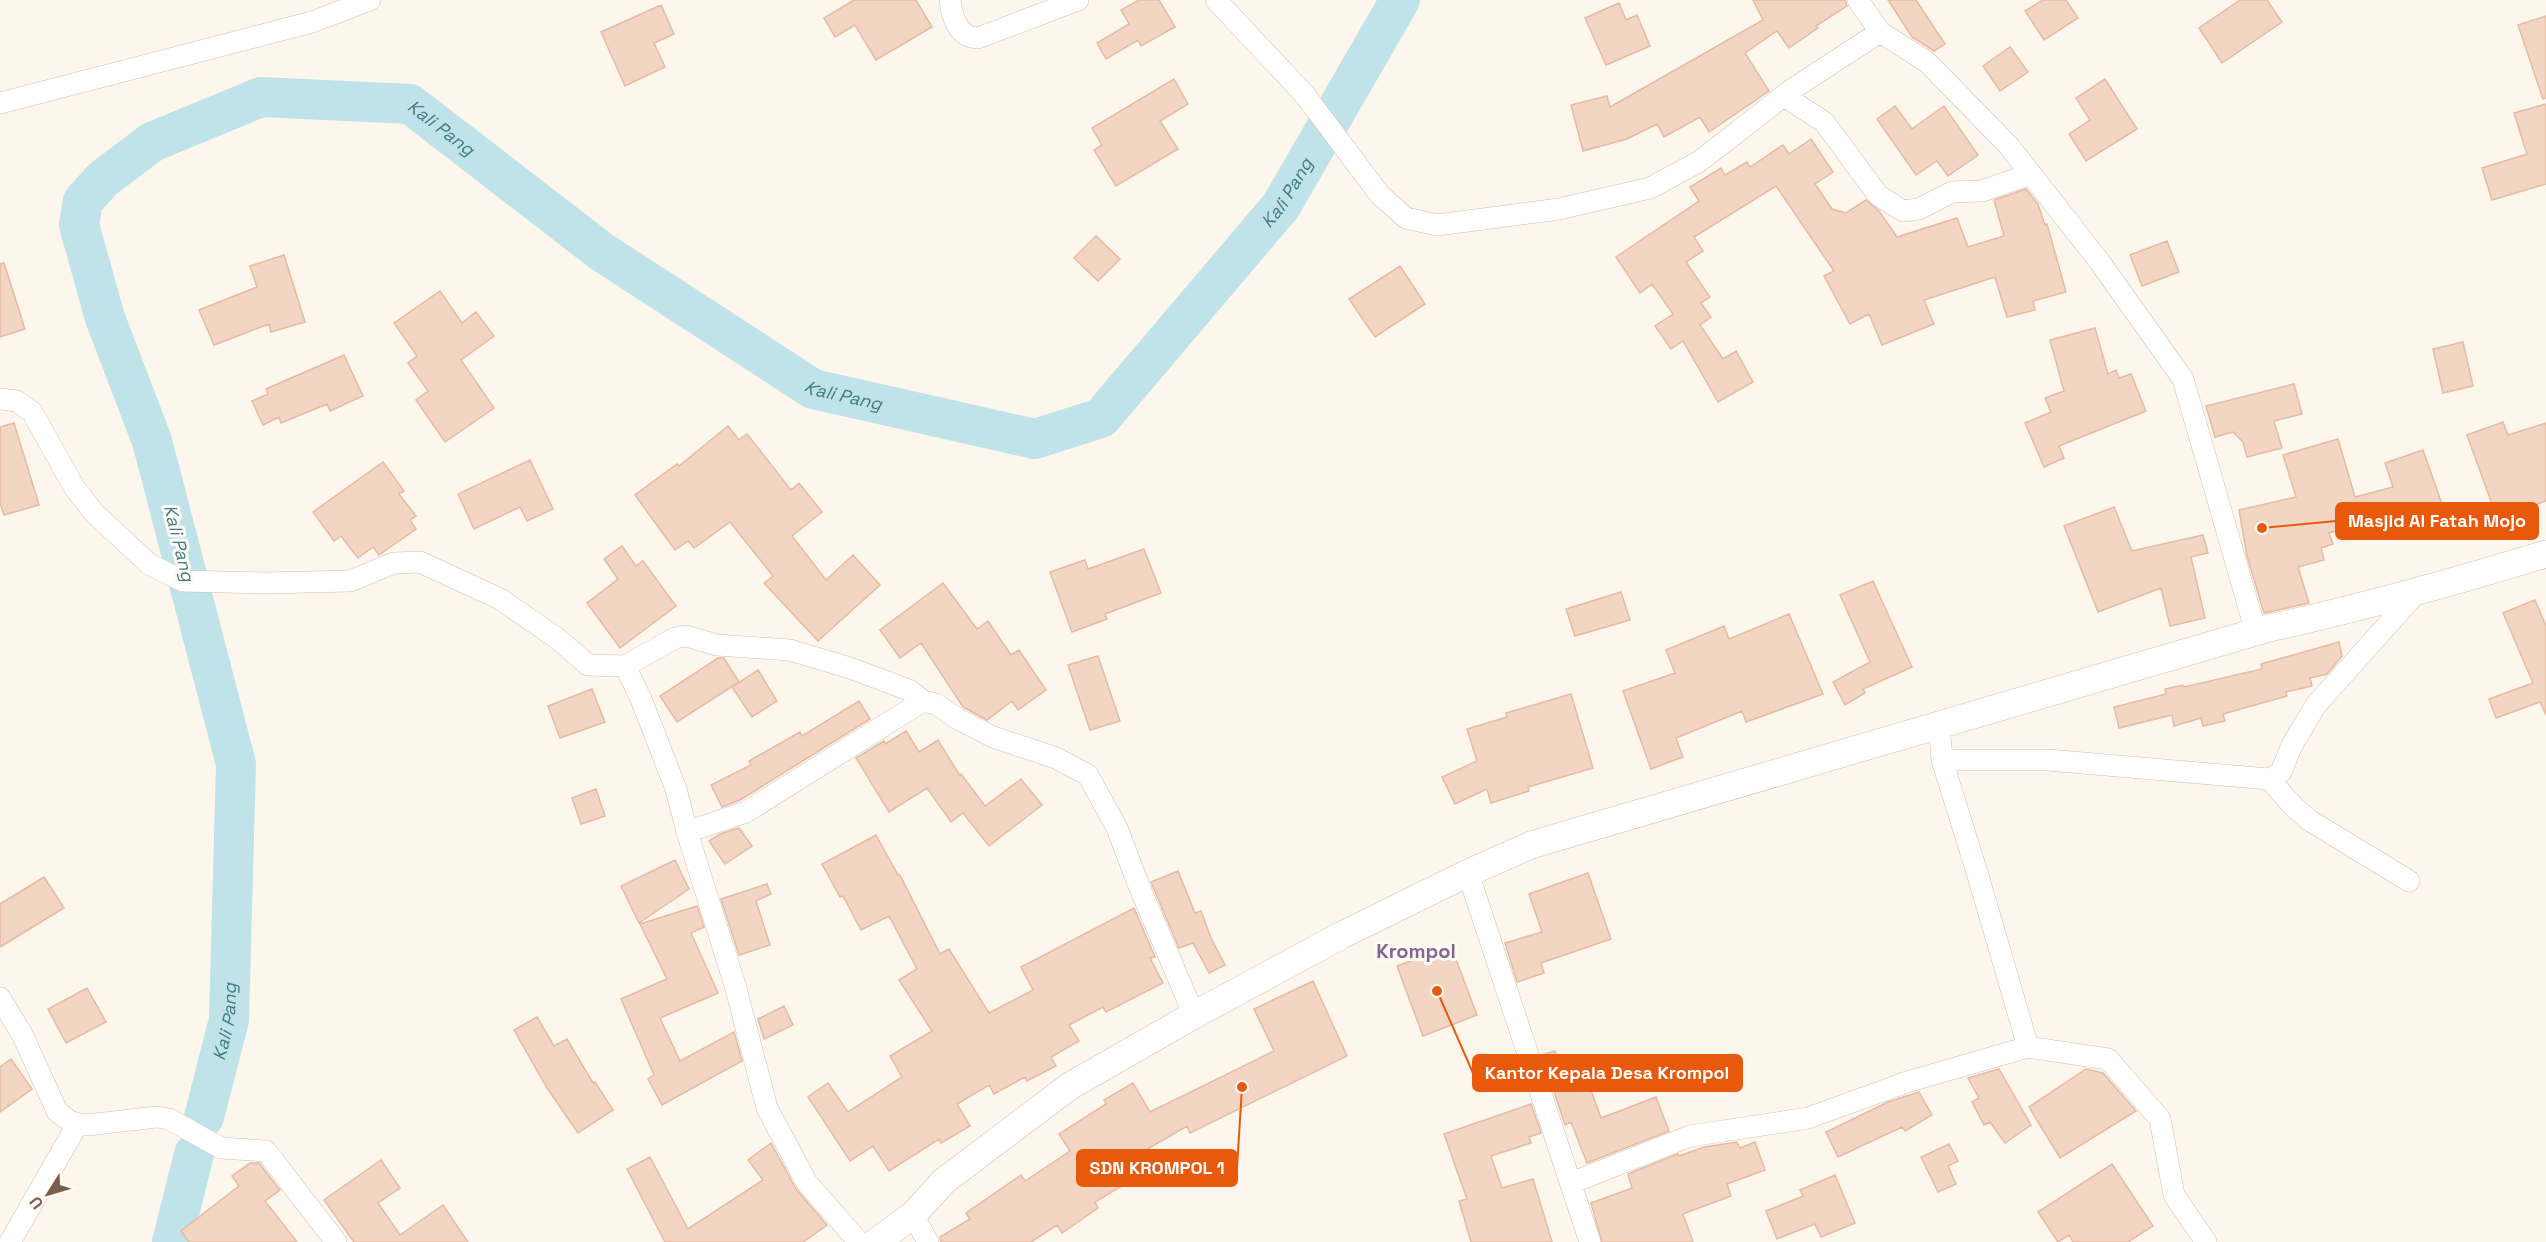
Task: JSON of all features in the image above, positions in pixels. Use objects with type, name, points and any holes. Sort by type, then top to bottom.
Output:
[{"type":"street","points":[[0,103],[312,22],[370,0]]},
{"type":"street","points":[[950,0],[951,12],[960,29],[967,36],[978,38],[1078,0]]},
{"type":"street","points":[[1216,0],[1305,95],[1380,195],[1406,218],[1437,225],[1559,209],[1650,188],[1700,161],[1784,96],[1880,32]]},
{"type":"street","points":[[1858,0],[1880,32],[1927,62],[2009,146],[2099,261],[2183,379],[2256,632]]},
{"type":"street","points":[[1784,96],[1824,122],[1878,195],[1903,211],[1919,209],[1952,192],[1982,191],[2031,174]]},
{"type":"street","points":[[0,399],[17,401],[32,412],[74,487],[93,513],[149,564],[183,581],[266,583],[350,581],[394,563],[420,562],[500,599],[558,639],[588,665],[625,666],[675,638],[686,636],[717,645],[790,650],[850,668],[909,690],[923,701],[936,704],[958,719],[993,737],[1056,759],[1088,775],[1118,828],[1143,896],[1194,1015]]},
{"type":"street","points":[[876,1242],[914,1215],[944,1181],[1070,1086],[1194,1015],[1342,936],[1468,873],[1531,845],[2256,632],[2416,593],[2546,554]]},
{"type":"street","points":[[1942,760],[2048,760],[2269,780],[2281,772],[2292,746],[2316,705],[2416,593]]},
{"type":"street","points":[[625,666],[641,699],[676,789],[687,832],[735,985],[767,1108],[807,1183],[859,1242]]},
{"type":"street","points":[[687,832],[746,812],[923,701]]},
{"type":"street","points":[[1939,724],[1942,760],[2028,1047]]},
{"type":"street","points":[[2269,780],[2309,820],[2409,881]]},
{"type":"street","points":[[1468,873],[1590,1242]]},
{"type":"street","points":[[0,998],[22,1034],[57,1111],[77,1125],[157,1117],[169,1119],[221,1148],[267,1151],[336,1242]]},
{"type":"street","points":[[1571,1183],[1690,1136],[1808,1118],[1907,1082],[2028,1047],[2108,1059],[2160,1119],[2174,1195],[2206,1242]]},
{"type":"street","points":[[9,1242],[77,1125]]},
{"type":"street","points":[[914,1215],[928,1242]]},
{"type":"building","points":[[854,0],[916,0],[932,27],[876,60],[855,25],[835,37],[824,18]]},
{"type":"building","points":[[1139,0],[1159,0],[1175,27],[1141,46],[1138,40],[1106,59],[1097,43],[1129,24],[1121,10]]},
{"type":"building","points":[[1753,0],[1845,0],[1847,6],[1816,26],[1818,28],[1789,48],[1777,31],[1745,53],[1769,91],[1709,132],[1700,117],[1664,137],[1657,124],[1627,139],[1583,151],[1571,105],[1607,96],[1610,107],[1763,20]]},
{"type":"building","points":[[1888,0],[1916,0],[1945,44],[1934,51],[1912,37]]},
{"type":"building","points":[[2043,0],[2066,0],[2078,18],[2044,40],[2025,11]]},
{"type":"building","points":[[2240,0],[2267,0],[2282,22],[2222,63],[2199,28]]},
{"type":"building","points":[[1619,3],[1626,20],[1637,15],[1650,46],[1606,65],[1585,18]]},
{"type":"building","points":[[661,5],[674,34],[654,43],[665,67],[625,86],[601,32]]},
{"type":"building","points":[[2546,16],[2546,98],[2543,99],[2518,25]]},
{"type":"building","points":[[2010,47],[2028,72],[2000,91],[1983,66]]},
{"type":"building","points":[[1174,79],[1188,104],[1160,121],[1178,149],[1116,186],[1094,150],[1102,145],[1092,128]]},
{"type":"building","points":[[2105,79],[2137,129],[2086,161],[2069,134],[2090,120],[2076,98]]},
{"type":"building","points":[[2546,104],[2546,184],[2492,200],[2482,168],[2527,154],[2514,113]]},
{"type":"building","points":[[1895,106],[1912,129],[1944,106],[1978,155],[1948,176],[1937,161],[1916,175],[1877,119]]},
{"type":"building","points":[[1811,139],[1833,172],[1815,184],[1832,209],[1846,213],[1866,200],[1879,211],[1897,237],[1957,218],[1968,247],[2004,236],[1994,200],[2026,189],[2038,204],[2045,225],[2047,224],[2066,292],[2033,301],[2035,310],[2007,317],[1995,277],[1924,300],[1934,324],[1882,345],[1869,314],[1850,324],[1824,276],[1834,271],[1776,186],[1694,237],[1703,251],[1686,262],[1710,297],[1701,303],[1711,317],[1700,325],[1723,359],[1736,351],[1753,382],[1718,402],[1683,341],[1671,349],[1655,326],[1673,314],[1652,284],[1640,293],[1616,257],[1699,201],[1690,187],[1721,168],[1725,175],[1747,162],[1750,167],[1783,145],[1789,154]]},
{"type":"building","points":[[1096,236],[1120,259],[1098,281],[1074,258]]},
{"type":"building","points":[[2167,241],[2179,272],[2142,286],[2130,255]]},
{"type":"building","points":[[284,255],[305,322],[271,332],[269,324],[214,345],[199,310],[257,287],[250,266]]},
{"type":"building","points":[[4,263],[25,329],[0,337],[0,264]]},
{"type":"building","points":[[1400,266],[1425,304],[1375,337],[1349,299]]},
{"type":"building","points":[[440,291],[462,323],[476,312],[494,336],[461,360],[494,408],[445,442],[416,400],[428,391],[408,363],[417,356],[394,323]]},
{"type":"building","points":[[2095,328],[2108,374],[2116,370],[2119,378],[2131,374],[2146,411],[2059,446],[2064,458],[2044,467],[2025,423],[2051,412],[2045,398],[2064,391],[2050,340]]},
{"type":"building","points":[[2463,342],[2473,386],[2443,393],[2433,349]]},
{"type":"building","points":[[344,355],[363,396],[330,411],[327,404],[281,423],[279,417],[263,425],[252,401],[268,394],[266,389]]},
{"type":"building","points":[[2294,384],[2302,414],[2274,421],[2282,448],[2247,457],[2243,442],[2233,432],[2215,437],[2206,406]]},
{"type":"building","points":[[2503,422],[2508,435],[2546,423],[2546,501],[2497,518],[2467,435]]},
{"type":"building","points":[[14,423],[39,505],[4,515],[0,503],[0,427]]},
{"type":"building","points":[[728,426],[739,440],[747,434],[791,490],[799,483],[822,512],[792,536],[826,580],[853,555],[880,585],[818,641],[764,583],[773,576],[730,522],[694,548],[688,541],[675,550],[635,495],[677,464],[679,466]]},
{"type":"building","points":[[2338,439],[2355,497],[2393,487],[2385,463],[2423,450],[2444,510],[2397,526],[2393,515],[2329,533],[2333,544],[2321,548],[2324,560],[2298,567],[2309,603],[2264,613],[2247,556],[2239,510],[2296,497],[2283,455]]},
{"type":"building","points":[[530,460],[553,509],[527,521],[520,507],[474,529],[458,494]]},
{"type":"building","points":[[383,462],[404,491],[399,494],[416,516],[410,520],[416,529],[379,555],[373,547],[358,558],[341,536],[334,541],[313,512]]},
{"type":"building","points":[[2114,507],[2132,551],[2203,535],[2208,553],[2191,557],[2205,618],[2170,626],[2161,588],[2098,612],[2064,526]]},
{"type":"building","points":[[622,546],[636,566],[643,561],[676,606],[620,648],[587,603],[618,579],[604,559]]},
{"type":"building","points":[[1144,549],[1161,593],[1105,614],[1107,619],[1072,632],[1050,572],[1085,560],[1088,569]]},
{"type":"building","points":[[1873,581],[1912,667],[1863,689],[1865,693],[1845,705],[1833,682],[1870,662],[1840,595]]},
{"type":"building","points":[[943,583],[977,629],[988,621],[1011,655],[1019,650],[1046,690],[1018,710],[1012,701],[987,720],[963,707],[921,643],[900,658],[880,630]]},
{"type":"building","points":[[1621,592],[1630,620],[1575,636],[1566,609]]},
{"type":"building","points":[[2535,600],[2546,626],[2546,715],[2540,702],[2496,718],[2489,699],[2533,683],[2503,613]]},
{"type":"building","points":[[1789,614],[1823,694],[1746,722],[1742,711],[1676,738],[1683,757],[1651,769],[1623,691],[1675,673],[1666,650],[1724,626],[1729,639]]},
{"type":"building","points":[[2339,642],[2342,656],[2327,674],[2310,678],[2312,686],[2286,692],[2287,696],[2223,714],[2225,721],[2203,726],[2201,718],[2174,726],[2172,715],[2119,728],[2114,707],[2166,694],[2165,689],[2183,685],[2184,687],[2262,669],[2261,664]]},
{"type":"building","points":[[1098,656],[1120,721],[1090,730],[1068,665]]},
{"type":"building","points":[[718,658],[724,658],[739,682],[677,722],[660,696]]},
{"type":"building","points":[[758,670],[777,701],[752,717],[732,687]]},
{"type":"building","points":[[592,689],[605,722],[560,738],[548,706]]},
{"type":"building","points":[[1571,694],[1593,768],[1528,787],[1529,791],[1491,803],[1487,789],[1455,804],[1442,777],[1477,761],[1467,729],[1507,717],[1506,713]]},
{"type":"building","points":[[859,701],[870,719],[740,800],[722,807],[711,785],[751,765],[749,761],[800,732],[802,736]]},
{"type":"building","points":[[906,731],[919,752],[938,740],[960,776],[961,774],[985,806],[1021,779],[1042,805],[989,846],[963,813],[951,822],[927,788],[889,812],[856,758]]},
{"type":"building","points":[[596,789],[605,816],[581,824],[572,798]]},
{"type":"building","points":[[739,828],[752,846],[725,864],[709,841],[720,834]]},
{"type":"building","points":[[876,835],[900,875],[940,954],[949,949],[989,1013],[1033,990],[1021,967],[1134,908],[1155,957],[1150,958],[1163,983],[1106,1012],[1103,1007],[1069,1025],[1079,1041],[1051,1057],[1056,1066],[1027,1081],[1025,1077],[994,1094],[989,1085],[957,1104],[970,1126],[941,1143],[939,1139],[889,1171],[873,1146],[850,1161],[808,1097],[828,1083],[848,1112],[902,1077],[890,1056],[932,1031],[899,980],[917,969],[889,916],[861,930],[843,896],[840,897],[822,864]]},
{"type":"building","points":[[675,860],[689,889],[639,923],[621,886]]},
{"type":"building","points":[[1178,871],[1195,913],[1201,911],[1211,938],[1225,965],[1209,973],[1193,943],[1179,948],[1151,882]]},
{"type":"building","points":[[1588,873],[1611,939],[1541,963],[1544,973],[1517,982],[1505,943],[1542,932],[1529,894]]},
{"type":"building","points":[[44,877],[64,908],[0,947],[0,904]]},
{"type":"building","points":[[767,884],[771,894],[756,901],[770,945],[739,955],[721,899]]},
{"type":"building","points":[[697,906],[704,927],[691,933],[718,993],[660,1018],[680,1061],[734,1032],[742,1061],[662,1105],[648,1079],[654,1075],[621,999],[667,979],[640,924]]},
{"type":"building","points":[[1451,946],[1477,1015],[1423,1036],[1397,966]]},
{"type":"building","points":[[1313,981],[1347,1056],[1190,1133],[1187,1126],[1120,1165],[1130,1181],[1095,1202],[1098,1208],[1062,1233],[1057,1225],[1031,1242],[941,1242],[940,1237],[970,1219],[966,1213],[1021,1175],[1025,1181],[1070,1151],[1059,1134],[1106,1104],[1104,1100],[1133,1083],[1150,1112],[1274,1051],[1254,1009]]},
{"type":"building","points":[[87,988],[106,1022],[66,1043],[48,1009]]},
{"type":"building","points":[[784,1006],[793,1025],[764,1039],[758,1019]]},
{"type":"building","points":[[537,1017],[554,1046],[567,1039],[593,1083],[595,1082],[613,1110],[578,1133],[547,1088],[514,1030]]},
{"type":"building","points":[[1555,1051],[1566,1083],[1586,1076],[1601,1118],[1656,1097],[1669,1131],[1587,1163],[1571,1122],[1565,1125],[1542,1055]]},
{"type":"building","points":[[11,1059],[32,1089],[0,1112],[0,1067]]},
{"type":"building","points":[[1999,1069],[2031,1125],[2005,1143],[1990,1122],[1984,1125],[1972,1102],[1979,1098],[1968,1078]]},
{"type":"building","points":[[2086,1069],[2103,1073],[2136,1111],[2060,1158],[2029,1107]]},
{"type":"building","points":[[1919,1092],[1932,1115],[1905,1131],[1902,1127],[1838,1157],[1826,1132],[1888,1102]]},
{"type":"building","points":[[1531,1104],[1541,1133],[1529,1137],[1531,1143],[1491,1156],[1502,1188],[1533,1179],[1552,1242],[1471,1242],[1459,1201],[1467,1199],[1444,1134]]},
{"type":"building","points":[[1737,1142],[1740,1148],[1755,1142],[1765,1170],[1727,1184],[1731,1196],[1683,1214],[1693,1242],[1602,1242],[1591,1203],[1632,1188],[1628,1174],[1678,1154],[1679,1156],[1704,1147]]},
{"type":"building","points":[[771,1143],[796,1189],[827,1225],[803,1242],[665,1242],[627,1169],[650,1157],[688,1229],[763,1180],[748,1160]]},
{"type":"building","points":[[1949,1144],[1958,1161],[1948,1166],[1956,1184],[1938,1192],[1921,1157]]},
{"type":"building","points":[[381,1160],[400,1188],[378,1203],[400,1235],[443,1205],[468,1242],[354,1242],[324,1200]]},
{"type":"building","points":[[250,1163],[259,1163],[280,1190],[265,1201],[297,1242],[189,1242],[181,1231],[239,1186],[232,1176]]},
{"type":"building","points":[[2112,1164],[2153,1226],[2128,1242],[2073,1242],[2069,1235],[2058,1242],[2038,1212]]},
{"type":"building","points":[[1835,1175],[1855,1223],[1821,1237],[1815,1224],[1777,1239],[1766,1211],[1803,1196],[1800,1190]]},
{"type":"waterway","name":"Kali Pang","points":[[204,1117],[229,1020],[236,764],[152,441],[105,318],[79,225],[83,201],[103,179],[152,142],[261,97],[410,104],[602,252],[813,389],[1035,439],[1101,418],[1281,206],[1400,0]]},
{"type":"waterway","name":"Kali Pang","points":[[172,1242],[194,1154]]},
{"type":"place","name":"Masjid Al Fatah Mojo","points":[[2262,528]]},
{"type":"place","name":"Kantor Kepala Desa Krompol","points":[[1437,991]]},
{"type":"place","name":"SDN KROMPOL 1","points":[[1242,1087]]},
{"type":"district","name":"Krompol","points":[[1416,951]]}]
